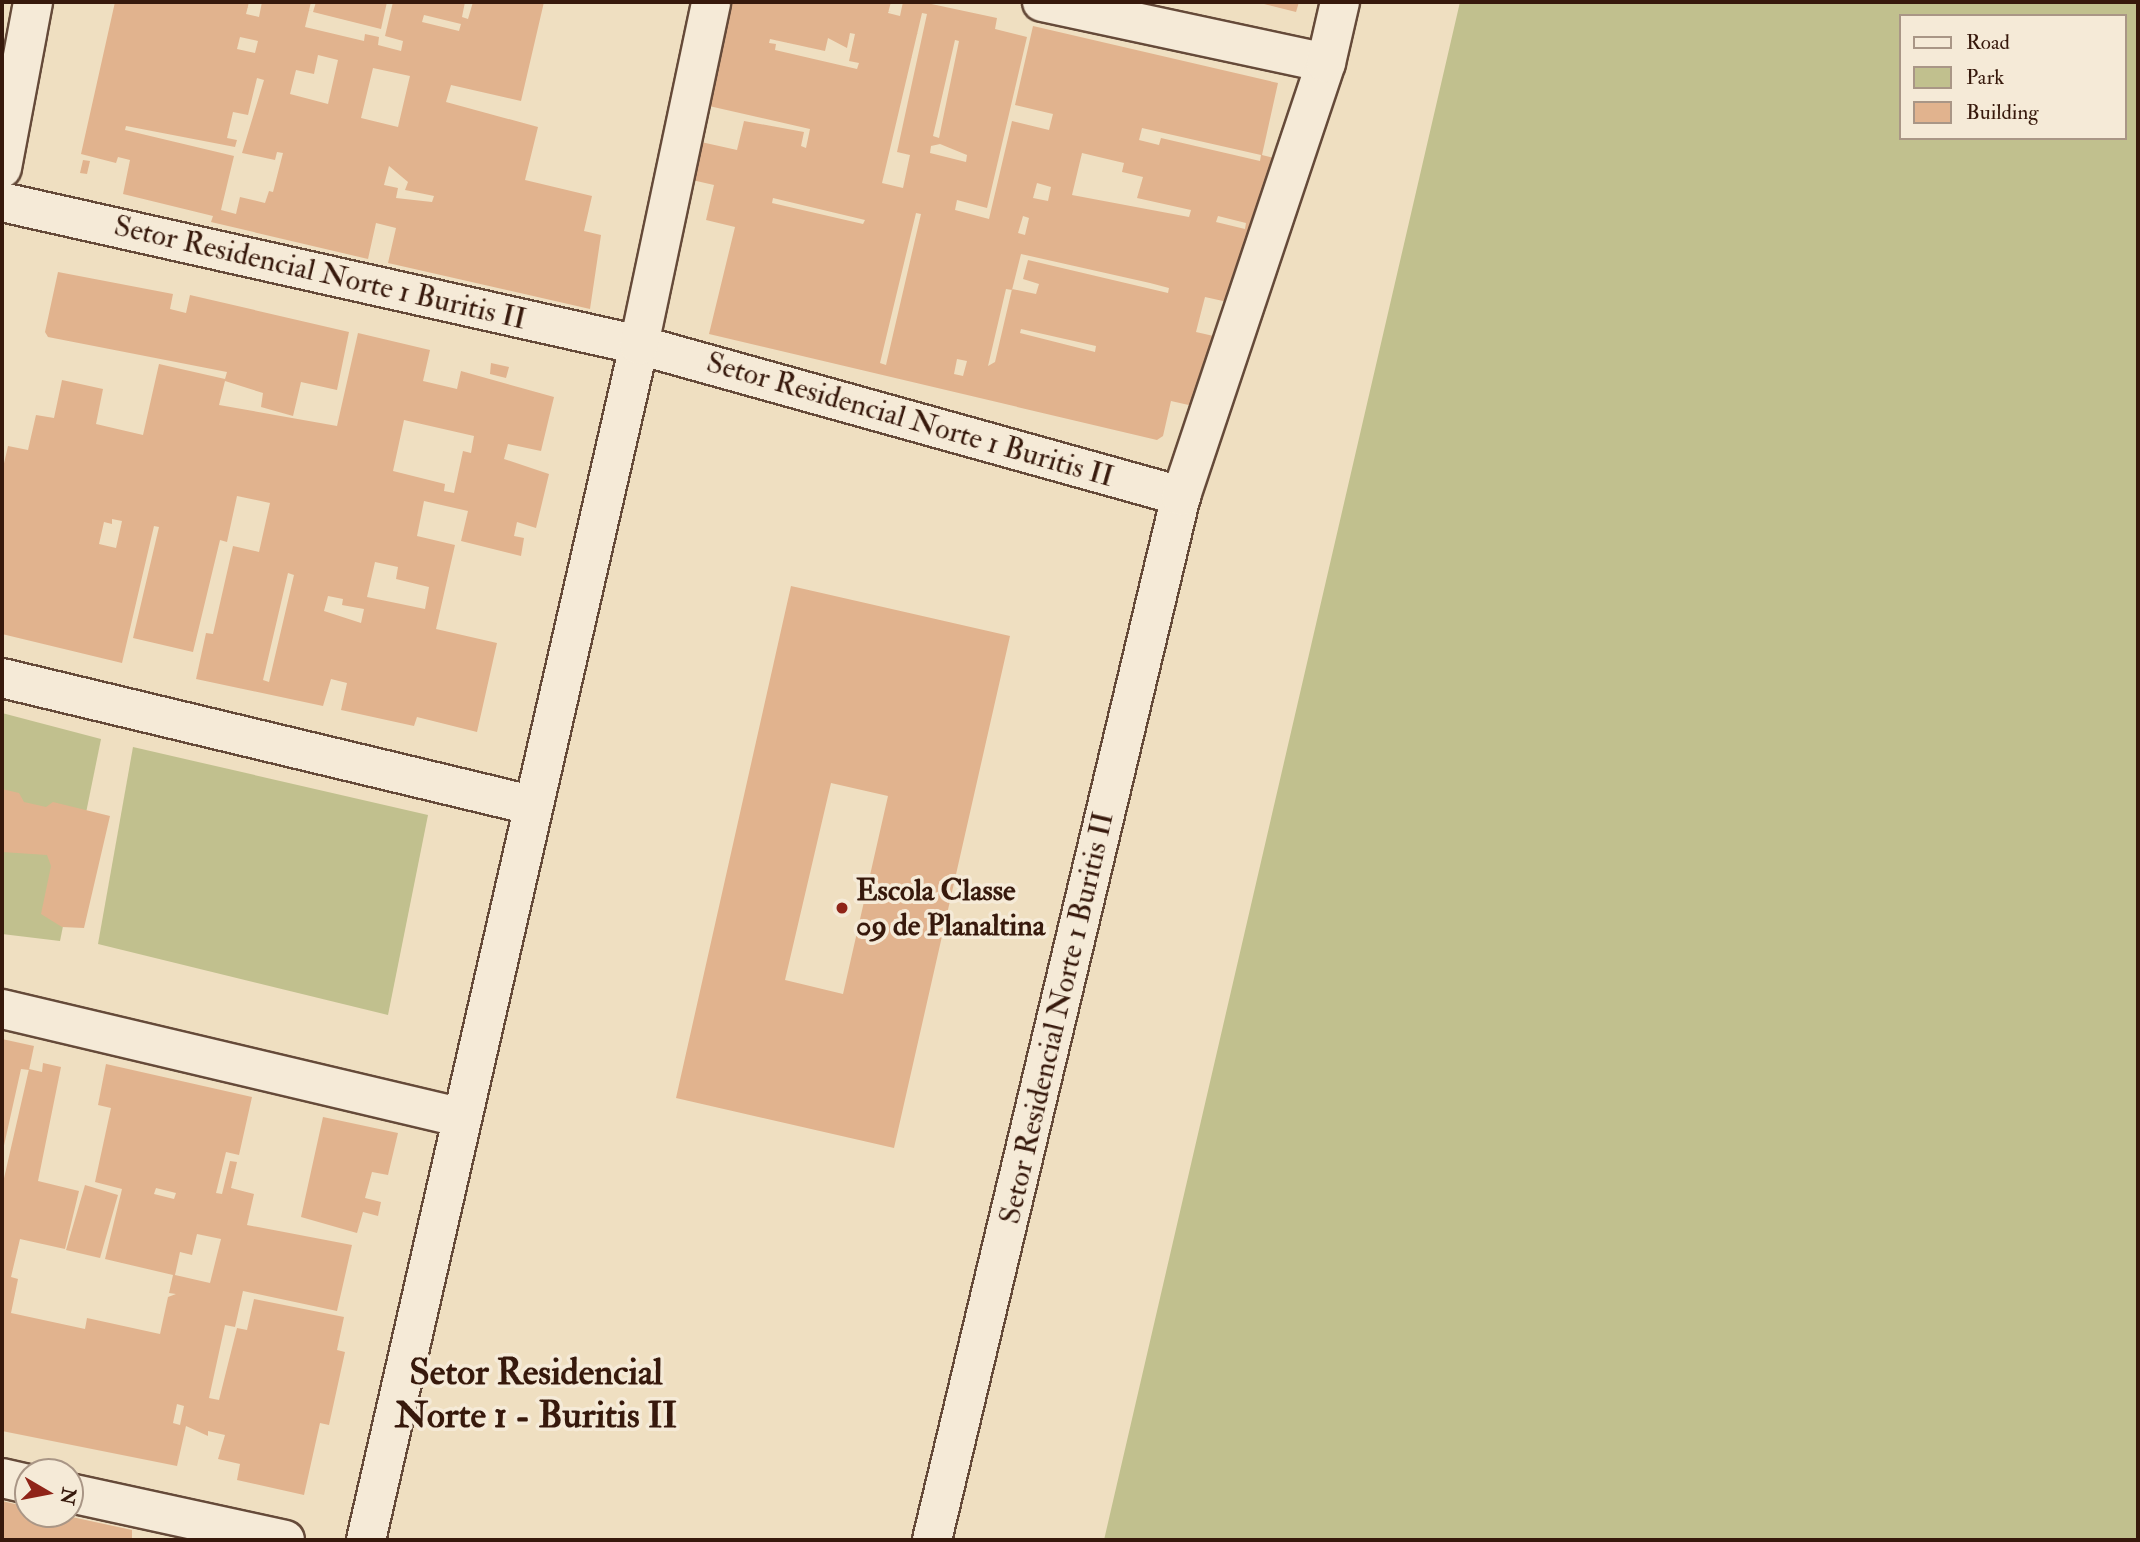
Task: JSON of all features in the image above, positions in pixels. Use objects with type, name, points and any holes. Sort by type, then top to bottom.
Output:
[{"type":"street","points":[[2,168],[33,2]]},
{"type":"street","points":[[366,1540],[531,806],[639,345],[711,2]]},
{"type":"street","points":[[1042,2],[1326,63]]},
{"type":"street","name":"Setor Residencial Norte 1 Buritis II","points":[[932,1540],[1181,496],[1326,63],[1340,2]]},
{"type":"street","name":"Setor Residencial Norte 1 Buritis II","points":[[2,202],[639,345],[1181,496]]},
{"type":"street","points":[[2,678],[531,806]]},
{"type":"street","points":[[2,1009],[460,1117]]},
{"type":"street","points":[[84,1496],[285,1540]]},
{"type":"green space","points":[[1460,2],[2138,2],[2138,1540],[1104,1540]]},
{"type":"green space","points":[[2,713],[101,739],[60,941],[2,934]]},
{"type":"green space","points":[[133,747],[428,815],[388,1015],[98,944]]},
{"type":"building","points":[[115,2],[249,2],[246,14],[259,17],[262,2],[311,2],[305,27],[364,41],[365,34],[379,37],[378,45],[401,51],[403,41],[385,36],[393,2],[465,2],[462,17],[468,19],[473,2],[544,2],[521,101],[451,85],[446,102],[538,127],[525,180],[592,196],[584,231],[601,235],[590,309],[388,263],[396,228],[376,223],[368,259],[211,222],[213,216],[123,194],[130,160],[118,157],[116,163],[81,154]],"holes":[[[424,15],[461,24],[459,31],[422,22]],[[240,37],[258,41],[255,53],[237,49]],[[318,55],[338,60],[328,104],[290,94],[296,70],[314,74]],[[373,68],[410,76],[398,127],[361,118]],[[257,78],[264,80],[242,153],[275,160],[277,152],[283,153],[273,192],[269,191],[265,203],[240,197],[236,214],[221,210],[234,156],[125,130],[126,126],[235,147],[237,140],[227,138],[233,112],[248,115]],[[389,166],[408,182],[405,190],[434,196],[432,202],[396,198],[398,188],[384,185]]]},
{"type":"building","points":[[316,2],[387,2],[381,29],[313,12]]},
{"type":"building","points":[[732,2],[891,2],[888,13],[900,16],[903,2],[922,2],[997,18],[995,29],[1027,37],[987,208],[957,200],[955,210],[989,219],[1012,121],[1049,130],[1053,114],[1015,105],[1033,26],[1278,83],[1262,155],[1274,158],[1232,303],[1205,297],[1196,332],[1218,337],[1210,371],[1201,370],[1193,406],[1171,401],[1163,436],[1157,440],[709,334],[735,227],[706,220],[714,185],[692,180],[701,142],[737,150],[744,121],[804,132],[801,146],[806,148],[810,129],[709,106]],"holes":[[[922,13],[927,14],[897,152],[910,155],[903,188],[882,183]],[[850,33],[855,34],[849,61],[859,63],[857,69],[775,50],[776,44],[769,43],[770,39],[825,51],[828,38],[847,48]],[[955,40],[959,41],[939,138],[933,136]],[[1142,128],[1261,155],[1260,161],[1161,138],[1159,145],[1139,140]],[[940,144],[967,155],[966,162],[930,153],[931,146]],[[1082,153],[1124,163],[1122,172],[1143,177],[1137,198],[1191,210],[1189,217],[1072,195]],[[1037,183],[1051,187],[1048,201],[1033,198]],[[773,198],[865,220],[863,224],[772,203]],[[916,213],[921,214],[886,365],[880,363]],[[1023,216],[1029,218],[1025,235],[1018,233]],[[1218,216],[1246,223],[1245,229],[1216,222]],[[1021,254],[1169,288],[1168,293],[1028,260],[1023,279],[1039,284],[1036,294],[1012,289]],[[1006,289],[1012,290],[995,362],[988,366]],[[1021,329],[1096,346],[1095,352],[1020,333]],[[957,359],[967,361],[963,376],[954,374]]]},
{"type":"building","points":[[1256,2],[1299,2],[1296,12]]},
{"type":"building","points":[[83,160],[90,161],[87,174],[80,173]]},
{"type":"building","points":[[58,272],[173,294],[170,309],[186,313],[190,295],[349,332],[337,390],[301,382],[293,416],[261,407],[263,393],[225,381],[219,405],[337,426],[358,333],[430,350],[423,381],[457,389],[461,371],[554,397],[541,451],[508,444],[504,459],[549,474],[536,528],[517,522],[514,536],[524,538],[521,556],[461,541],[468,511],[424,501],[417,536],[455,545],[436,629],[497,643],[477,732],[417,717],[414,726],[341,710],[347,683],[331,679],[323,706],[196,679],[206,633],[213,634],[233,546],[259,552],[270,503],[237,496],[227,542],[220,540],[193,652],[133,638],[159,527],[154,526],[122,663],[2,634],[2,472],[8,446],[28,450],[36,415],[54,418],[62,380],[103,389],[96,424],[143,435],[159,364],[225,379],[227,372],[48,337],[45,332]],"holes":[[[404,420],[474,436],[471,453],[463,451],[454,493],[444,491],[445,484],[393,471]],[[112,519],[122,521],[116,548],[99,544],[104,522],[112,524]],[[375,562],[398,567],[396,579],[429,587],[425,609],[367,597]],[[288,573],[294,575],[269,682],[263,680]],[[328,596],[343,599],[342,605],[364,609],[361,623],[324,611]]]},
{"type":"building","points":[[491,363],[509,367],[506,378],[490,374]]},
{"type":"building","points":[[791,586],[1010,636],[894,1148],[676,1098]],"holes":[[[831,783],[888,796],[843,994],[785,980]]]},
{"type":"building","points":[[2,789],[19,793],[24,802],[46,807],[53,802],[110,816],[84,928],[62,927],[41,914],[51,866],[47,855],[2,852]]},
{"type":"building","points":[[2,1039],[34,1046],[29,1070],[21,1069],[3,1150]]},
{"type":"building","points":[[43,1063],[61,1067],[38,1181],[79,1191],[65,1249],[20,1239],[11,1277],[18,1279],[11,1313],[85,1329],[87,1318],[160,1334],[168,1297],[176,1294],[169,1293],[173,1275],[105,1259],[122,1189],[95,1182],[111,1108],[98,1105],[106,1064],[252,1097],[239,1155],[226,1152],[216,1193],[222,1194],[230,1161],[237,1162],[231,1188],[254,1194],[247,1225],[352,1245],[337,1311],[243,1291],[235,1327],[225,1325],[209,1398],[219,1400],[237,1328],[247,1330],[254,1299],[344,1317],[337,1350],[345,1352],[329,1425],[320,1423],[304,1495],[237,1480],[240,1464],[218,1459],[225,1435],[208,1431],[208,1436],[186,1426],[177,1466],[2,1431],[2,1187],[29,1069],[42,1072]],"holes":[[[156,1188],[176,1193],[174,1199],[154,1194]],[[197,1234],[221,1239],[210,1283],[175,1275],[180,1252],[192,1255]],[[177,1404],[184,1406],[180,1425],[173,1423]]]},
{"type":"building","points":[[323,1117],[398,1133],[388,1175],[372,1172],[365,1198],[381,1202],[378,1216],[363,1212],[357,1233],[301,1217]]},
{"type":"building","points":[[85,1185],[118,1195],[100,1258],[66,1250]]},
{"type":"building","points":[[2,1501],[14,1504],[14,1528],[84,1528],[84,1520],[132,1530],[132,1540],[2,1540]]},
{"type":"place","name":"Escola Classe 09 de Planaltina","points":[[842,908]]},
{"type":"district","name":"Setor Residencial Norte 1 - Buritis II","points":[[536,1396]]}]
